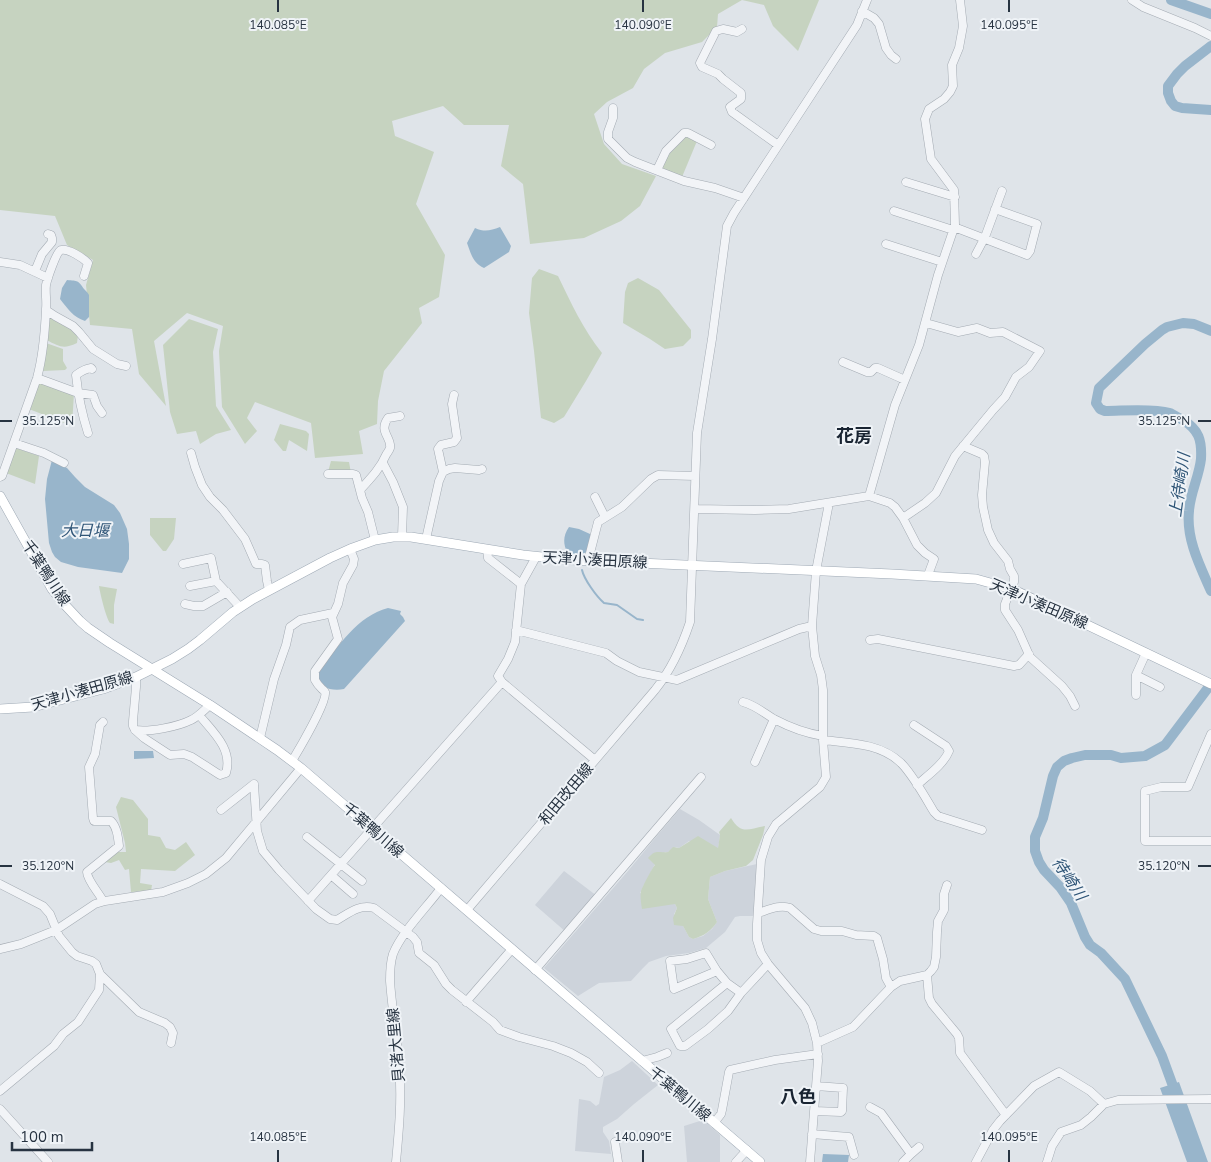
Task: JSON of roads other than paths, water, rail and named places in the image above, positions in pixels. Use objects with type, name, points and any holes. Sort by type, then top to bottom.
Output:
[{"type":"main road","name":"千葉鴨川線","points":[[0,496],[52,589],[64,605],[80,621],[96,634],[260,738],[301,768],[760,1162]]},
{"type":"main road","name":"天津小湊田原線","points":[[0,709],[34,707],[103,689],[136,677],[194,645],[240,607],[269,590],[350,549],[375,540],[402,536],[536,557],[588,561],[976,578],[1012,589],[1207,682]]},
{"type":"street","name":"和田改田線","points":[[467,910],[665,678],[683,643],[690,622],[697,433],[727,226],[857,25],[866,0]]},
{"type":"street","points":[[869,496],[895,405],[919,345],[942,262],[954,229],[954,190],[931,159],[925,120],[929,109],[944,99],[953,86],[952,65],[959,48],[963,26],[960,0]]},
{"type":"street","points":[[1132,0],[1143,7],[1211,36]]},
{"type":"street","points":[[862,11],[874,18],[879,24],[886,48],[896,59]]},
{"type":"street","points":[[742,29],[737,32],[723,29],[716,32],[700,62],[702,67],[718,74],[741,93],[741,99],[730,110],[778,145]]},
{"type":"street","points":[[613,108],[613,118],[608,132],[608,139],[627,158],[684,181],[715,188],[744,198]]},
{"type":"street","points":[[657,170],[666,151],[684,133],[688,133],[711,145]]},
{"type":"street","points":[[906,182],[955,197]]},
{"type":"street","points":[[976,254],[1002,190]]},
{"type":"street","points":[[894,211],[984,238],[1027,255],[1030,251],[1037,224],[995,209]]},
{"type":"street","points":[[35,271],[42,254],[52,242],[51,235],[48,234]]},
{"type":"street","points":[[886,244],[942,262]]},
{"type":"street","points":[[0,477],[2,476],[41,365],[46,310],[46,285],[58,252],[68,250],[88,263],[84,276]]},
{"type":"street","points":[[0,262],[20,265],[48,278]]},
{"type":"street","points":[[46,310],[80,332],[93,349],[117,364],[126,366]]},
{"type":"street","points":[[903,518],[925,503],[936,492],[954,456],[1005,397],[1016,377],[1029,367],[1040,351],[1003,332],[990,333],[977,328],[958,332],[926,323]]},
{"type":"street","points":[[843,362],[867,372],[878,368],[905,380]]},
{"type":"street","points":[[88,433],[78,393],[76,375],[87,369],[91,368],[92,370]]},
{"type":"street","points":[[37,378],[78,393],[93,395],[102,413]]},
{"type":"street","points":[[426,539],[443,472],[438,449],[441,445],[454,442],[457,438],[452,404],[454,395]]},
{"type":"street","points":[[360,490],[383,463],[390,448],[384,428],[385,422],[388,418],[400,416]]},
{"type":"street","points":[[14,442],[64,463]]},
{"type":"street","points":[[962,446],[984,456],[982,507],[988,530],[994,543],[1008,562],[1014,576],[1014,582],[1005,604],[1005,610],[1018,630],[1030,657],[1062,686],[1075,706]]},
{"type":"street","points":[[191,453],[202,485],[245,539],[256,564],[265,566],[269,590]]},
{"type":"street","points":[[383,463],[403,507],[402,536]]},
{"type":"street","points":[[443,472],[455,468],[482,469]]},
{"type":"street","points":[[328,474],[356,475],[375,540]]},
{"type":"street","points":[[588,561],[598,522],[622,507],[651,479],[658,474],[695,476]]},
{"type":"street","points":[[695,508],[789,509],[869,496],[890,503],[895,507],[903,518],[917,546],[934,559],[928,576]]},
{"type":"street","points":[[595,497],[605,517]]},
{"type":"street","points":[[810,1162],[818,1054],[817,1043],[812,1023],[805,1008],[761,953],[758,943],[758,912],[761,860],[768,837],[776,824],[820,788],[825,780],[822,682],[815,656],[812,626],[816,570],[829,503]]},
{"type":"street","points":[[292,761],[312,725],[326,694],[314,680],[315,671],[338,639],[332,620],[343,583],[353,565],[354,559],[350,549]]},
{"type":"street","points":[[487,550],[488,558],[521,584]]},
{"type":"street","points":[[536,557],[521,584],[515,642],[508,660],[498,676],[502,682],[595,760]]},
{"type":"street","points":[[183,564],[211,558],[216,581],[240,607]]},
{"type":"street","points":[[190,586],[216,581]]},
{"type":"street","points":[[185,604],[203,606],[227,592]]},
{"type":"street","points":[[260,738],[274,679],[286,646],[290,627],[300,620],[333,613]]},
{"type":"street","points":[[516,630],[606,653],[617,661],[640,672],[677,680],[812,626]]},
{"type":"street","points":[[870,640],[878,639],[1014,666],[1018,665],[1029,654]]},
{"type":"street","points":[[1136,695],[1136,675],[1146,653]]},
{"type":"street","points":[[1136,675],[1160,687]]},
{"type":"street","points":[[136,677],[133,721],[135,730],[170,755],[184,754],[192,756],[220,775],[226,773],[228,768],[225,747],[199,715]]},
{"type":"street","points":[[308,901],[502,682]]},
{"type":"street","points":[[743,702],[751,704],[794,729],[823,738],[884,751],[901,763],[938,816],[982,830]]},
{"type":"street","points":[[135,730],[154,731],[190,721],[210,705]]},
{"type":"street","points":[[755,762],[774,718]]},
{"type":"street","points":[[103,722],[100,725],[95,754],[89,767],[93,818],[94,821],[111,821],[117,834],[119,846],[87,872],[87,877],[99,892],[103,901]]},
{"type":"street","points":[[914,725],[946,746],[949,751],[948,755],[933,771],[917,785]]},
{"type":"street","points":[[1211,734],[1188,787],[1160,787],[1146,792],[1145,831],[1145,841],[1211,841]]},
{"type":"street","points":[[0,949],[21,944],[56,930],[95,904],[103,901],[163,892],[206,874],[226,858],[301,768]]},
{"type":"street","points":[[536,970],[701,777]]},
{"type":"street","points":[[221,810],[254,784],[258,831],[263,851],[308,901],[330,919],[334,920],[353,910],[368,907],[374,908],[417,942],[419,953],[434,965],[446,984],[493,1022],[500,1030],[519,1038],[553,1046],[571,1053],[587,1062],[599,1073]]},
{"type":"street","points":[[307,837],[362,881]]},
{"type":"street","points":[[331,875],[353,894]]},
{"type":"street","points":[[0,884],[43,906],[50,914],[59,936],[72,952],[96,964],[100,974],[139,1012],[165,1023],[173,1033],[171,1043]]},
{"type":"street","points":[[817,1043],[854,1027],[891,987],[900,981],[932,971],[936,957],[938,921],[944,910],[946,885]]},
{"type":"street","name":"貝渚大里線","points":[[396,1162],[399,1139],[399,1067],[390,968],[392,956],[398,944],[441,888]]},
{"type":"street","points":[[758,912],[786,906],[814,929],[874,936],[877,938],[886,978],[891,987]]},
{"type":"street","points":[[466,1002],[512,949]]},
{"type":"street","points":[[717,971],[674,990],[670,961],[687,959],[706,953],[727,983],[741,993]]},
{"type":"street","points":[[727,983],[671,1030],[680,1046],[685,1046],[708,1030],[728,1011],[741,993],[768,964]]},
{"type":"street","points":[[0,1091],[54,1046],[63,1034],[78,1022],[99,990],[100,974]]},
{"type":"street","points":[[927,974],[932,1004],[957,1034],[960,1053],[1006,1115]]},
{"type":"street","points":[[642,1061],[667,1053]]},
{"type":"street","points":[[714,1123],[721,1114],[730,1070],[775,1060],[818,1054]]},
{"type":"street","points":[[976,1162],[1000,1121],[1034,1086],[1059,1072],[1090,1092],[1104,1104]]},
{"type":"street","points":[[814,1111],[842,1111],[843,1088],[816,1086]]},
{"type":"street","points":[[1047,1162],[1052,1146],[1061,1132],[1081,1125],[1104,1104],[1118,1100],[1211,1099]]},
{"type":"street","points":[[870,1107],[881,1113],[911,1154]]},
{"type":"street","points":[[0,1110],[48,1162]]},
{"type":"street","points":[[812,1134],[849,1137],[854,1156]]},
{"type":"street","points":[[615,1142],[618,1162]]},
{"type":"street","points":[[903,1162],[919,1147]]},
{"type":"street","points":[[736,1162],[747,1150]]},
{"type":"water","points":[[500,227],[511,246],[509,252],[484,268],[475,261],[467,243],[475,228],[487,230]]},
{"type":"water","points":[[67,280],[79,282],[89,295],[89,317],[85,321],[74,315],[60,299],[62,288]]},
{"type":"water","name":"大日堰","points":[[52,460],[67,468],[85,487],[114,505],[120,513],[127,529],[129,544],[129,559],[122,573],[78,567],[61,562],[55,557],[49,543],[45,499],[47,479]]},
{"type":"water","points":[[569,527],[579,529],[591,535],[587,552],[577,555],[567,552],[564,540]]},
{"type":"water","points":[[388,608],[401,611],[400,614],[405,621],[344,689],[333,690],[320,684],[318,675],[320,669],[350,633],[367,618]]},
{"type":"water","points":[[134,751],[153,751],[154,758],[134,759]]},
{"type":"water","points":[[1179,1082],[1208,1162],[1187,1162],[1160,1088]]},
{"type":"water","points":[[823,1154],[849,1155],[848,1162],[822,1162]]},
{"type":"waterway","name":"上待崎川","points":[[1171,0],[1211,14]]},
{"type":"waterway","name":"上待崎川","points":[[1211,46],[1185,66],[1168,86],[1168,93],[1175,106],[1211,110]]},
{"type":"waterway","name":"上待崎川","points":[[1211,331],[1194,324],[1183,323],[1162,330],[1099,388],[1096,403],[1100,409],[1105,411],[1146,410],[1170,413],[1183,420],[1196,432],[1201,446],[1201,459],[1190,504],[1190,532],[1202,572],[1211,591]]},
{"type":"waterway","points":[[582,570],[585,578],[604,603],[617,605],[637,619],[643,620]]},
{"type":"waterway","name":"待崎川","points":[[1177,1097],[1162,1056],[1125,979],[1101,953],[1090,945],[1071,903],[1039,862],[1035,851],[1035,837],[1043,818],[1057,767],[1064,761],[1085,755],[1111,755],[1121,758],[1145,756],[1165,745],[1211,684]]},
{"type":"district","name":"花房","points":[[854,436]]},
{"type":"district","name":"八色","points":[[798,1097]]}]
